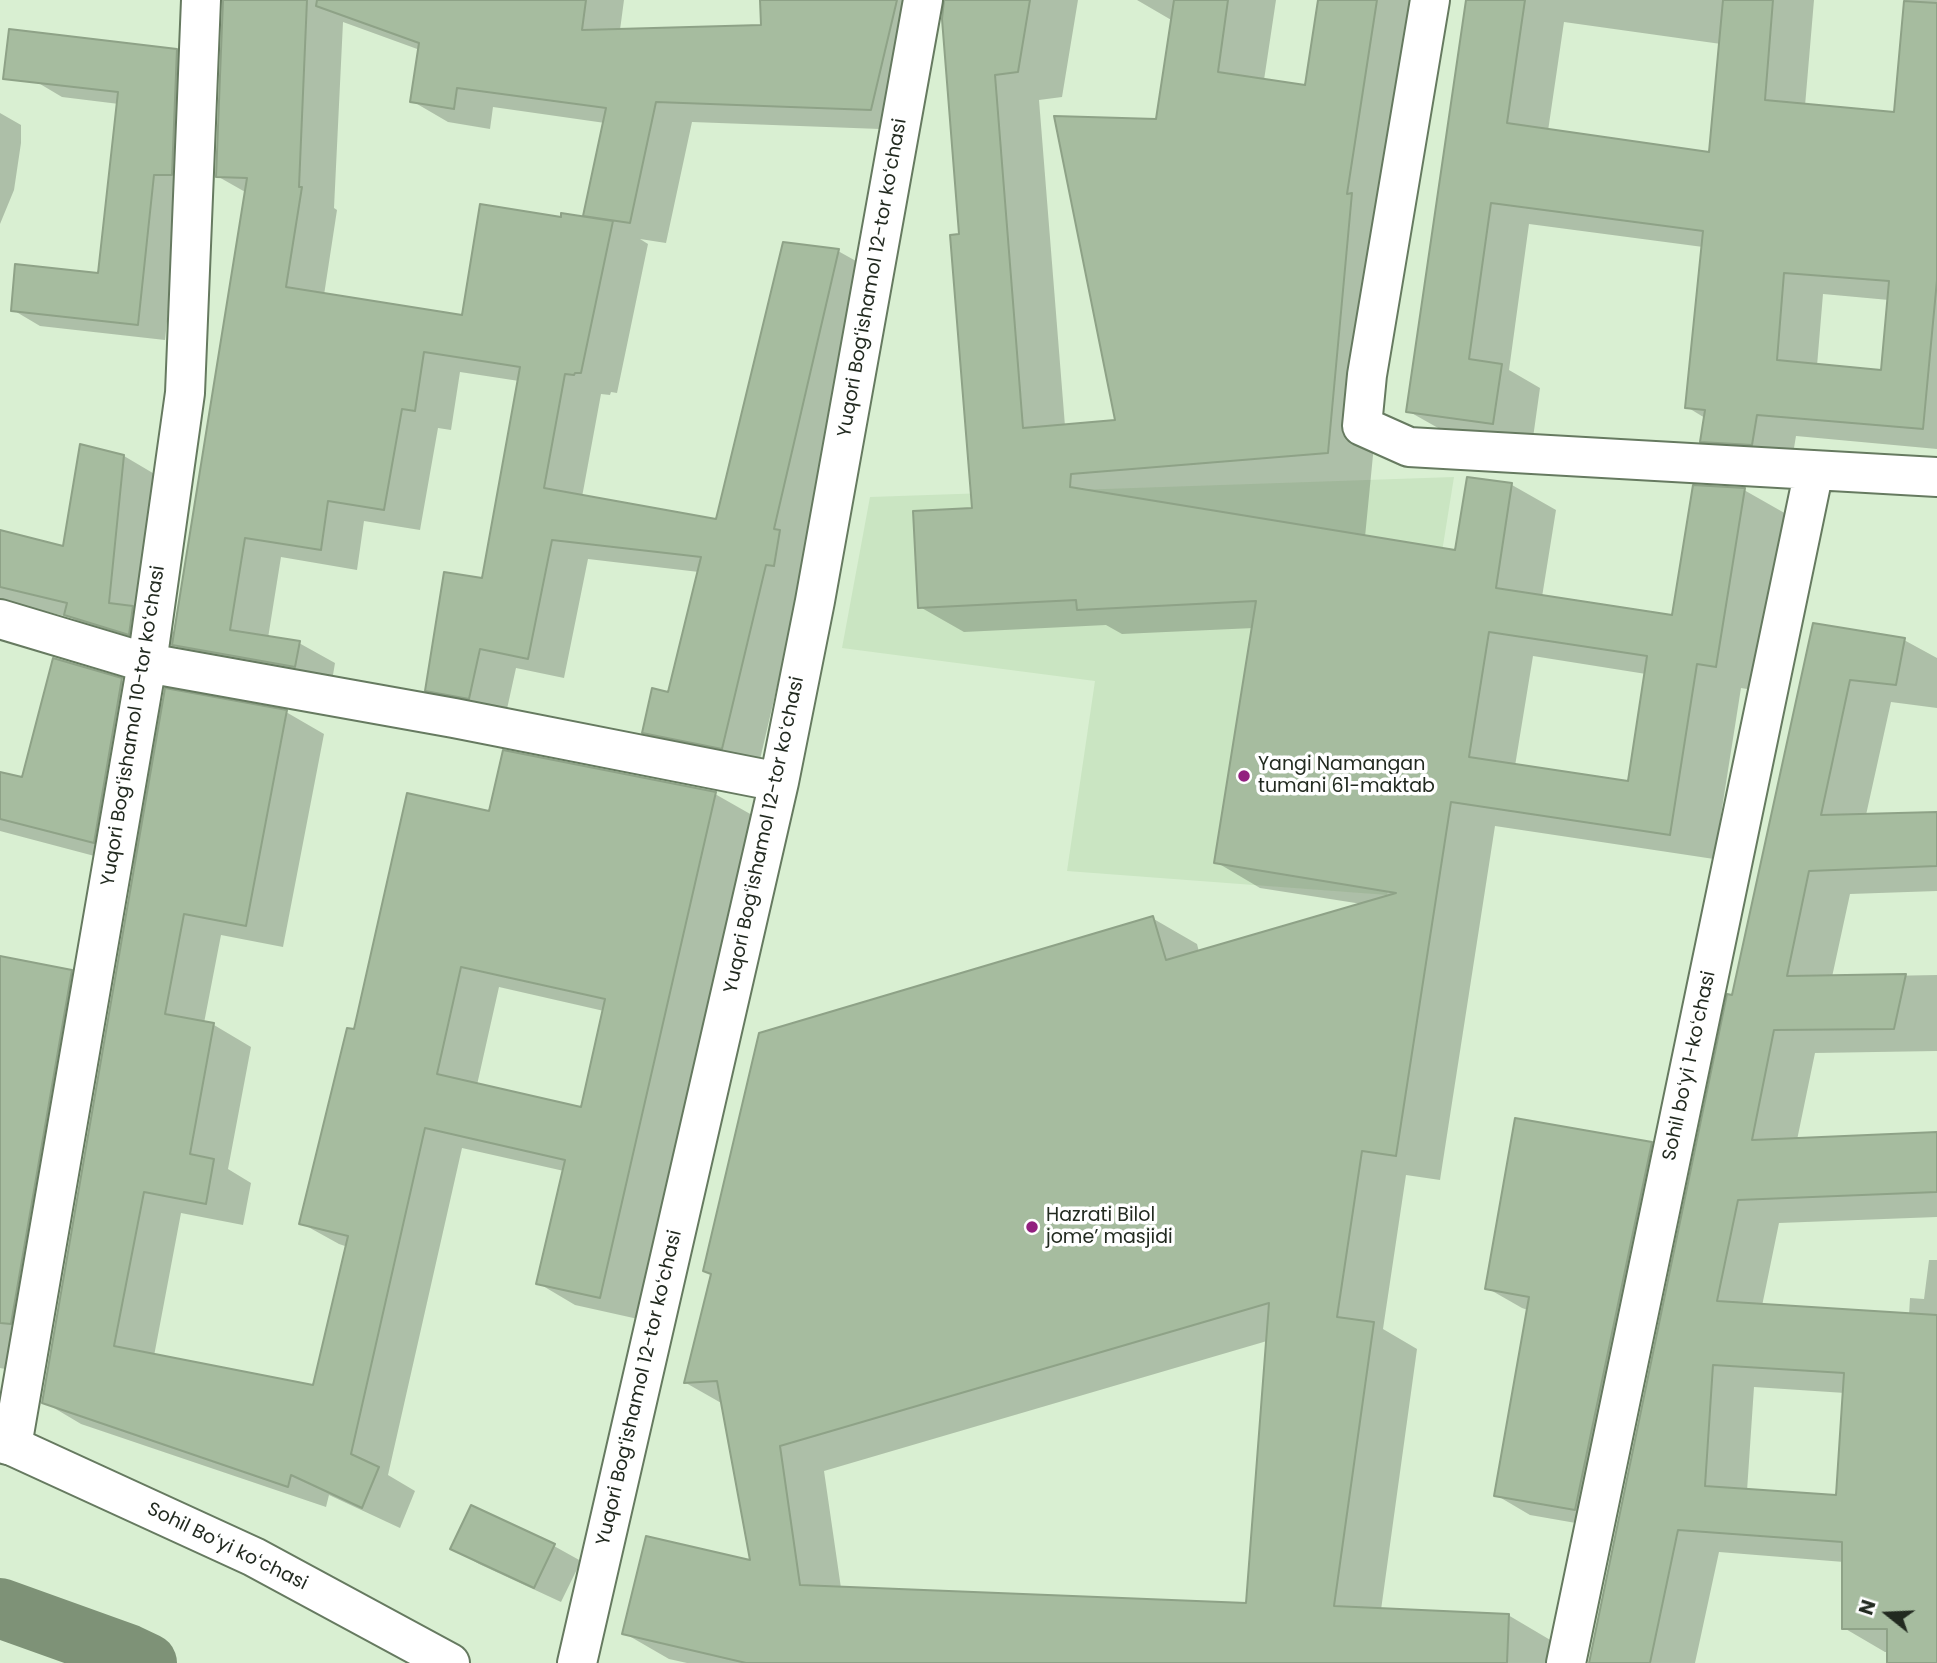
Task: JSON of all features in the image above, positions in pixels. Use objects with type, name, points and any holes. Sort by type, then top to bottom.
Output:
[{"type":"street","name":"Yuqori Bogʻishamol 10-tor koʻchasi","points":[[6,1444],[147,663],[185,393],[201,0]]},
{"type":"street","name":"Yuqori Bogʻishamol 12-tor koʻchasi","points":[[577,1663],[779,782],[818,587],[923,0]]},
{"type":"street","points":[[1430,0],[1367,375],[1362,426],[1409,447],[1937,477]]},
{"type":"street","name":"Sohil boʻyi 1-koʻchasi","points":[[1566,1663],[1815,470]]},
{"type":"street","points":[[0,619],[147,663],[454,718],[779,782]]},
{"type":"street","name":"Sohil Boʻyi koʻchasi","points":[[6,1444],[254,1557],[450,1663]]},
{"type":"shaded area","name":"Yangi Namangan tumani 61-maktab","points":[[1454,477],[1387,895],[1067,871],[1095,681],[842,648],[870,497]]},
{"type":"building","points":[[223,0],[307,0],[299,187],[302,187],[286,287],[462,315],[480,204],[561,217],[561,213],[613,221],[581,373],[565,374],[544,488],[716,519],[783,242],[839,249],[774,529],[780,530],[774,566],[766,565],[722,749],[642,733],[652,688],[668,692],[701,557],[552,540],[528,659],[480,649],[469,699],[425,691],[444,572],[482,578],[520,367],[424,352],[415,411],[402,409],[384,510],[328,501],[321,550],[245,538],[230,630],[300,641],[295,667],[172,645],[247,178],[216,177]]},
{"type":"building","points":[[317,0],[586,0],[582,30],[761,25],[760,0],[897,0],[871,110],[656,102],[630,223],[583,216],[606,108],[457,88],[454,109],[410,102],[419,43],[316,6]]},
{"type":"building","points":[[944,0],[1030,0],[1018,72],[995,75],[1023,428],[1115,420],[1054,116],[1156,119],[1174,0],[1228,0],[1218,72],[1305,85],[1318,0],[1377,0],[1347,194],[1352,193],[1328,453],[1071,474],[1070,487],[1455,550],[1467,477],[1512,483],[1496,588],[1672,615],[1693,485],[1745,488],[1716,667],[1697,664],[1670,835],[1451,802],[1396,1156],[1362,1151],[1337,1317],[1374,1322],[1334,1606],[1509,1614],[1507,1663],[746,1663],[622,1634],[646,1536],[750,1560],[717,1381],[684,1383],[711,1274],[703,1271],[759,1033],[1153,916],[1166,960],[1396,893],[1214,863],[1256,601],[1077,610],[1076,600],[918,608],[913,511],[972,508],[950,235],[959,234],[942,19]],"holes":[[[1489,632],[1647,656],[1628,781],[1469,757]],[[1269,1303],[1246,1603],[800,1585],[780,1446]]]},
{"type":"building","points":[[1466,0],[1525,0],[1507,123],[1709,152],[1723,0],[1773,0],[1765,100],[1894,112],[1904,1],[1937,3],[1937,280],[1923,429],[1757,415],[1752,445],[1700,442],[1705,410],[1685,408],[1703,231],[1491,203],[1469,359],[1502,364],[1493,424],[1406,412]],"holes":[[[1784,273],[1889,281],[1881,370],[1777,360]]]},
{"type":"building","points":[[9,29],[177,49],[172,175],[154,175],[138,325],[11,311],[15,264],[98,273],[118,92],[3,79]]},
{"type":"building","points":[[80,444],[124,455],[109,603],[133,606],[129,635],[64,615],[67,603],[0,587],[0,530],[63,546]]},
{"type":"building","points":[[1813,623],[1905,638],[1896,685],[1850,680],[1821,815],[1937,812],[1937,866],[1809,871],[1787,976],[1906,974],[1894,1029],[1774,1030],[1752,1140],[1937,1132],[1937,1192],[1738,1200],[1717,1301],[1937,1315],[1937,1663],[1887,1663],[1887,1629],[1842,1629],[1842,1542],[1678,1530],[1650,1663],[1589,1663],[1727,994],[1732,995]],"holes":[[[1713,1365],[1844,1373],[1836,1495],[1705,1486]]]},
{"type":"building","points":[[53,658],[122,678],[94,843],[0,819],[0,772],[22,777]]},
{"type":"building","points":[[165,688],[287,710],[246,926],[184,914],[165,1014],[214,1023],[190,1154],[214,1159],[206,1204],[144,1192],[114,1346],[313,1385],[348,1236],[299,1224],[347,1028],[354,1029],[407,793],[489,811],[503,750],[716,792],[600,1298],[536,1284],[565,1160],[425,1128],[351,1454],[379,1467],[362,1508],[291,1475],[288,1487],[42,1403]],"holes":[[[461,967],[605,999],[581,1107],[437,1074]]]},
{"type":"building","points":[[0,956],[72,970],[11,1324],[0,1323]]},
{"type":"building","points":[[1515,1118],[1652,1142],[1575,1510],[1494,1496],[1529,1297],[1485,1289]]},
{"type":"building","points":[[471,1505],[555,1544],[534,1588],[450,1549]]},
{"type":"waterway","points":[[0,1608],[147,1663]]},
{"type":"place","name":"Yangi Namangan tumani 61-maktab","points":[[1244,776]]},
{"type":"place","name":"Hazrati Bilol jome’ masjidi","points":[[1032,1227]]}]
